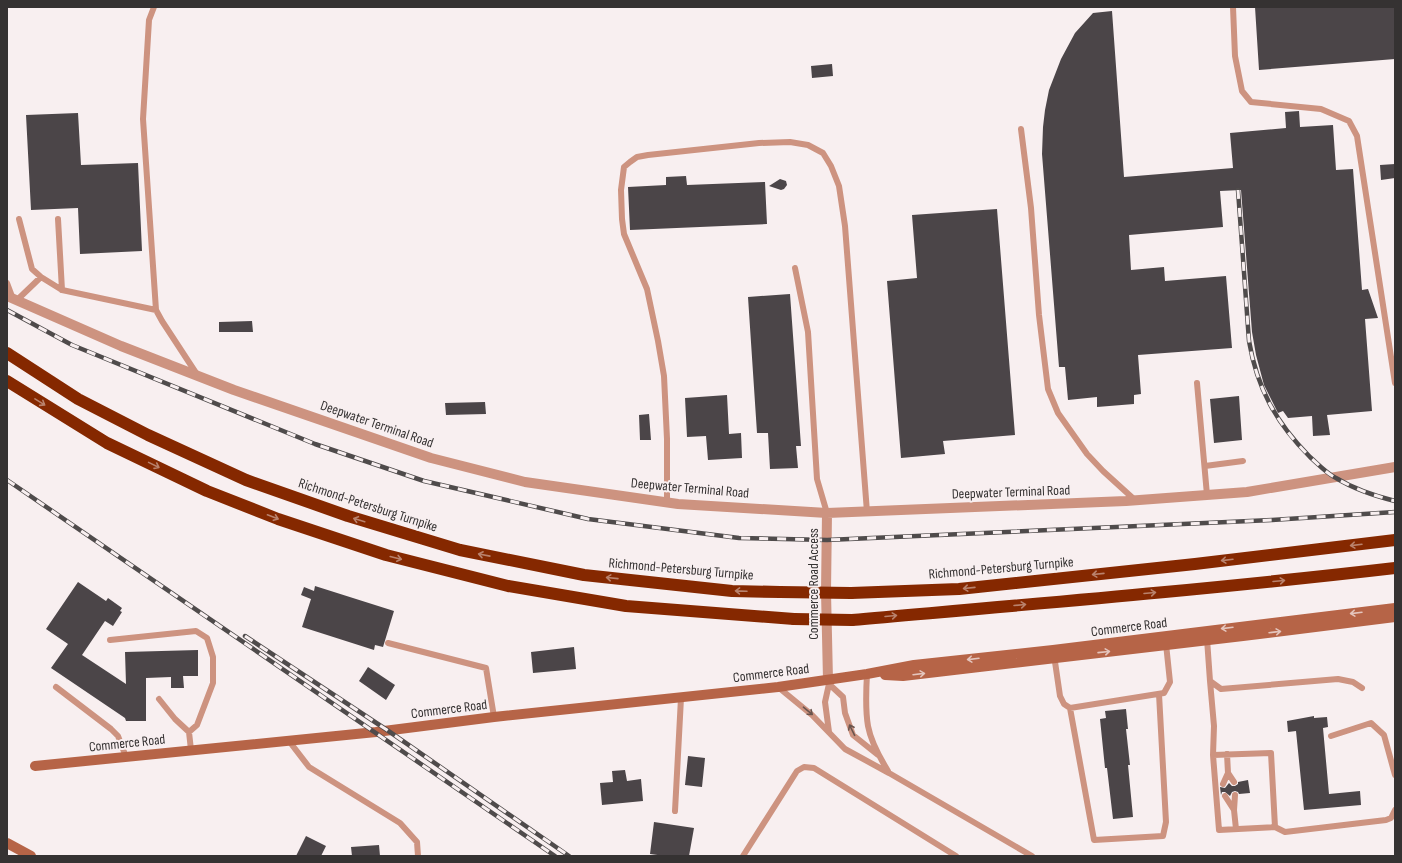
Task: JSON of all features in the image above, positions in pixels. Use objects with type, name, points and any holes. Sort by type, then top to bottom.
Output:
[{"type":"highway","name":"Richmond-Petersburg Turnpike","points":[[7,353],[78,399],[148,435],[246,480],[348,516],[460,550],[584,575],[732,591],[851,593],[959,589],[1195,564],[1395,540]]},
{"type":"highway","points":[[7,381],[107,443],[207,491],[278,519],[386,555],[508,586],[626,606],[794,619],[852,620],[1336,575],[1395,568]]},
{"type":"main road","name":"Commerce Road","points":[[1207,636],[1395,608]]},
{"type":"main road","name":"Commerce Road","points":[[35,766],[376,732],[494,717],[829,682],[914,665],[1054,654],[1395,616]]},
{"type":"main road","points":[[7,843],[31,856]]},
{"type":"street","name":"Deepwater Terminal Road","points":[[12,299],[121,346],[199,377],[431,458],[525,482],[667,502],[827,513],[1136,501],[1247,492],[1395,467]]},
{"type":"street","name":"Commerce Road Access","points":[[827,513],[826,592],[829,682]]},
{"type":"lane","points":[[154,7],[149,20],[143,120],[156,310],[199,377]]},
{"type":"lane","points":[[1233,7],[1234,56],[1242,91],[1251,102],[1321,109],[1349,121],[1358,136],[1395,383]]},
{"type":"lane","points":[[1021,129],[1031,208],[1038,315],[1048,389],[1058,413],[1087,454],[1136,501]]},
{"type":"lane","points":[[667,502],[667,439],[664,376],[647,289],[624,234],[621,190],[624,167],[637,158],[648,155],[759,143],[790,142],[808,145],[823,153],[831,166],[839,186],[845,226],[867,512]]},
{"type":"lane","points":[[19,219],[32,269],[41,277],[62,290],[156,310]]},
{"type":"lane","points":[[58,219],[62,290]]},
{"type":"lane","points":[[795,268],[808,332],[817,479],[827,513]]},
{"type":"lane","points":[[7,283],[12,299],[41,277]]},
{"type":"lane","points":[[1197,383],[1207,495]]},
{"type":"lane","points":[[1204,466],[1243,461]]},
{"type":"lane","points":[[110,640],[196,631],[207,638],[212,657],[213,683],[197,725],[189,732]]},
{"type":"lane","points":[[1207,636],[1214,726],[1213,755],[1219,830],[1274,827],[1285,832],[1386,820],[1391,818],[1395,810]]},
{"type":"lane","points":[[1054,654],[1060,696],[1064,704],[1070,708],[1164,693],[1170,682],[1166,641]]},
{"type":"lane","points":[[388,643],[486,668],[494,717]]},
{"type":"lane","points":[[867,674],[866,710],[868,728],[880,756],[889,772]]},
{"type":"lane","points":[[1210,682],[1221,689],[1338,679],[1352,682],[1362,688]]},
{"type":"lane","points":[[829,682],[825,702],[829,732]]},
{"type":"lane","points":[[829,682],[843,697],[845,713],[853,735],[880,756]]},
{"type":"lane","points":[[56,687],[118,736],[126,757]]},
{"type":"lane","points":[[778,687],[812,714],[845,749],[889,772],[1032,856]]},
{"type":"lane","points":[[1070,708],[1094,840],[1163,836],[1166,822],[1158,694]]},
{"type":"lane","points":[[675,811],[681,698]]},
{"type":"lane","points":[[159,699],[175,719],[189,732],[190,750]]},
{"type":"lane","points":[[1331,736],[1371,723],[1384,735],[1395,775]]},
{"type":"lane","points":[[289,741],[310,767],[400,823],[417,842],[418,856]]},
{"type":"lane","points":[[1213,755],[1271,753],[1274,827]]},
{"type":"lane","points":[[1226,754],[1228,774],[1234,782]]},
{"type":"lane","points":[[743,856],[797,771],[804,767],[814,768],[956,856]]},
{"type":"lane","points":[[1223,784],[1228,774]]},
{"type":"lane","points":[[1235,795],[1234,810],[1236,829]]},
{"type":"lane","points":[[1225,796],[1234,810]]},
{"type":"building","points":[[1255,7],[1395,7],[1395,59],[1259,70]]},
{"type":"building","points":[[1112,11],[1124,177],[1233,168],[1230,133],[1286,128],[1285,112],[1299,111],[1300,127],[1333,125],[1336,170],[1353,169],[1362,290],[1368,289],[1378,318],[1365,319],[1372,411],[1327,415],[1330,435],[1313,436],[1312,416],[1288,418],[1283,411],[1278,413],[1264,385],[1252,332],[1241,190],[1220,191],[1223,227],[1129,235],[1131,270],[1164,267],[1165,281],[1226,276],[1232,348],[1138,355],[1141,394],[1134,395],[1134,404],[1097,407],[1097,397],[1068,400],[1065,367],[1059,367],[1042,154],[1043,127],[1049,90],[1061,59],[1075,33],[1093,13]]},
{"type":"building","points":[[832,64],[833,76],[812,78],[811,66]]},
{"type":"building","points":[[78,113],[81,165],[138,163],[142,251],[80,254],[78,208],[31,210],[26,115]]},
{"type":"building","points":[[1395,164],[1395,178],[1381,180],[1380,165]]},
{"type":"building","points":[[686,176],[687,185],[765,182],[767,224],[630,230],[628,187],[666,185],[666,177]]},
{"type":"building","points":[[780,179],[786,181],[787,185],[784,189],[781,190],[769,186]]},
{"type":"building","points":[[997,209],[1015,435],[943,441],[945,454],[901,458],[887,281],[917,278],[912,215]]},
{"type":"building","points":[[790,294],[801,446],[796,446],[798,468],[770,469],[768,433],[757,433],[748,297]]},
{"type":"building","points":[[252,321],[253,332],[219,332],[219,322]]},
{"type":"building","points":[[727,395],[729,434],[741,433],[742,458],[708,460],[706,436],[687,437],[685,398]]},
{"type":"building","points":[[1239,396],[1242,440],[1214,443],[1210,399]]},
{"type":"building","points":[[485,402],[486,414],[446,415],[445,403]]},
{"type":"building","points":[[649,414],[651,440],[640,440],[639,415]]},
{"type":"building","points":[[78,582],[106,601],[108,598],[122,608],[120,611],[122,612],[113,626],[105,621],[82,655],[126,684],[125,652],[198,650],[198,676],[183,676],[184,688],[171,688],[171,677],[146,678],[146,721],[126,721],[125,718],[51,668],[68,644],[46,629]]},
{"type":"building","points":[[315,586],[394,611],[383,647],[375,645],[374,650],[302,627],[311,599],[301,595],[304,587],[314,591]]},
{"type":"building","points":[[574,647],[576,669],[533,673],[531,652]]},
{"type":"building","points":[[368,667],[395,685],[386,700],[359,681]]},
{"type":"building","points":[[1126,709],[1128,729],[1126,729],[1130,765],[1128,765],[1133,817],[1113,819],[1107,768],[1105,768],[1100,719],[1106,718],[1105,711]]},
{"type":"building","points":[[1314,716],[1314,718],[1327,717],[1328,727],[1323,728],[1329,794],[1360,791],[1361,805],[1304,810],[1296,731],[1288,732],[1287,721]]},
{"type":"building","points":[[688,756],[705,758],[702,787],[685,785]]},
{"type":"building","points":[[625,770],[627,781],[641,779],[643,801],[602,805],[600,783],[613,782],[612,771]]},
{"type":"building","points":[[1248,780],[1250,793],[1239,794],[1235,791],[1232,792],[1230,796],[1225,792],[1222,792],[1221,795],[1220,787],[1225,788],[1229,783],[1232,786],[1235,786],[1238,782]]},
{"type":"building","points":[[654,822],[694,828],[689,856],[665,856],[650,854]]},
{"type":"building","points":[[306,836],[326,846],[321,856],[296,856]]},
{"type":"building","points":[[379,845],[380,856],[352,856],[351,847]]},
{"type":"railway","points":[[1238,190],[1249,341],[1257,374],[1270,404],[1287,431],[1310,457],[1325,471],[1357,489],[1395,501]]},
{"type":"railway","points":[[7,310],[72,345],[315,444],[424,481],[588,519],[739,538],[827,540],[1272,520],[1395,512]]},
{"type":"railway","points":[[7,480],[555,856]]},
{"type":"railway","points":[[245,636],[387,730],[569,856]]}]
